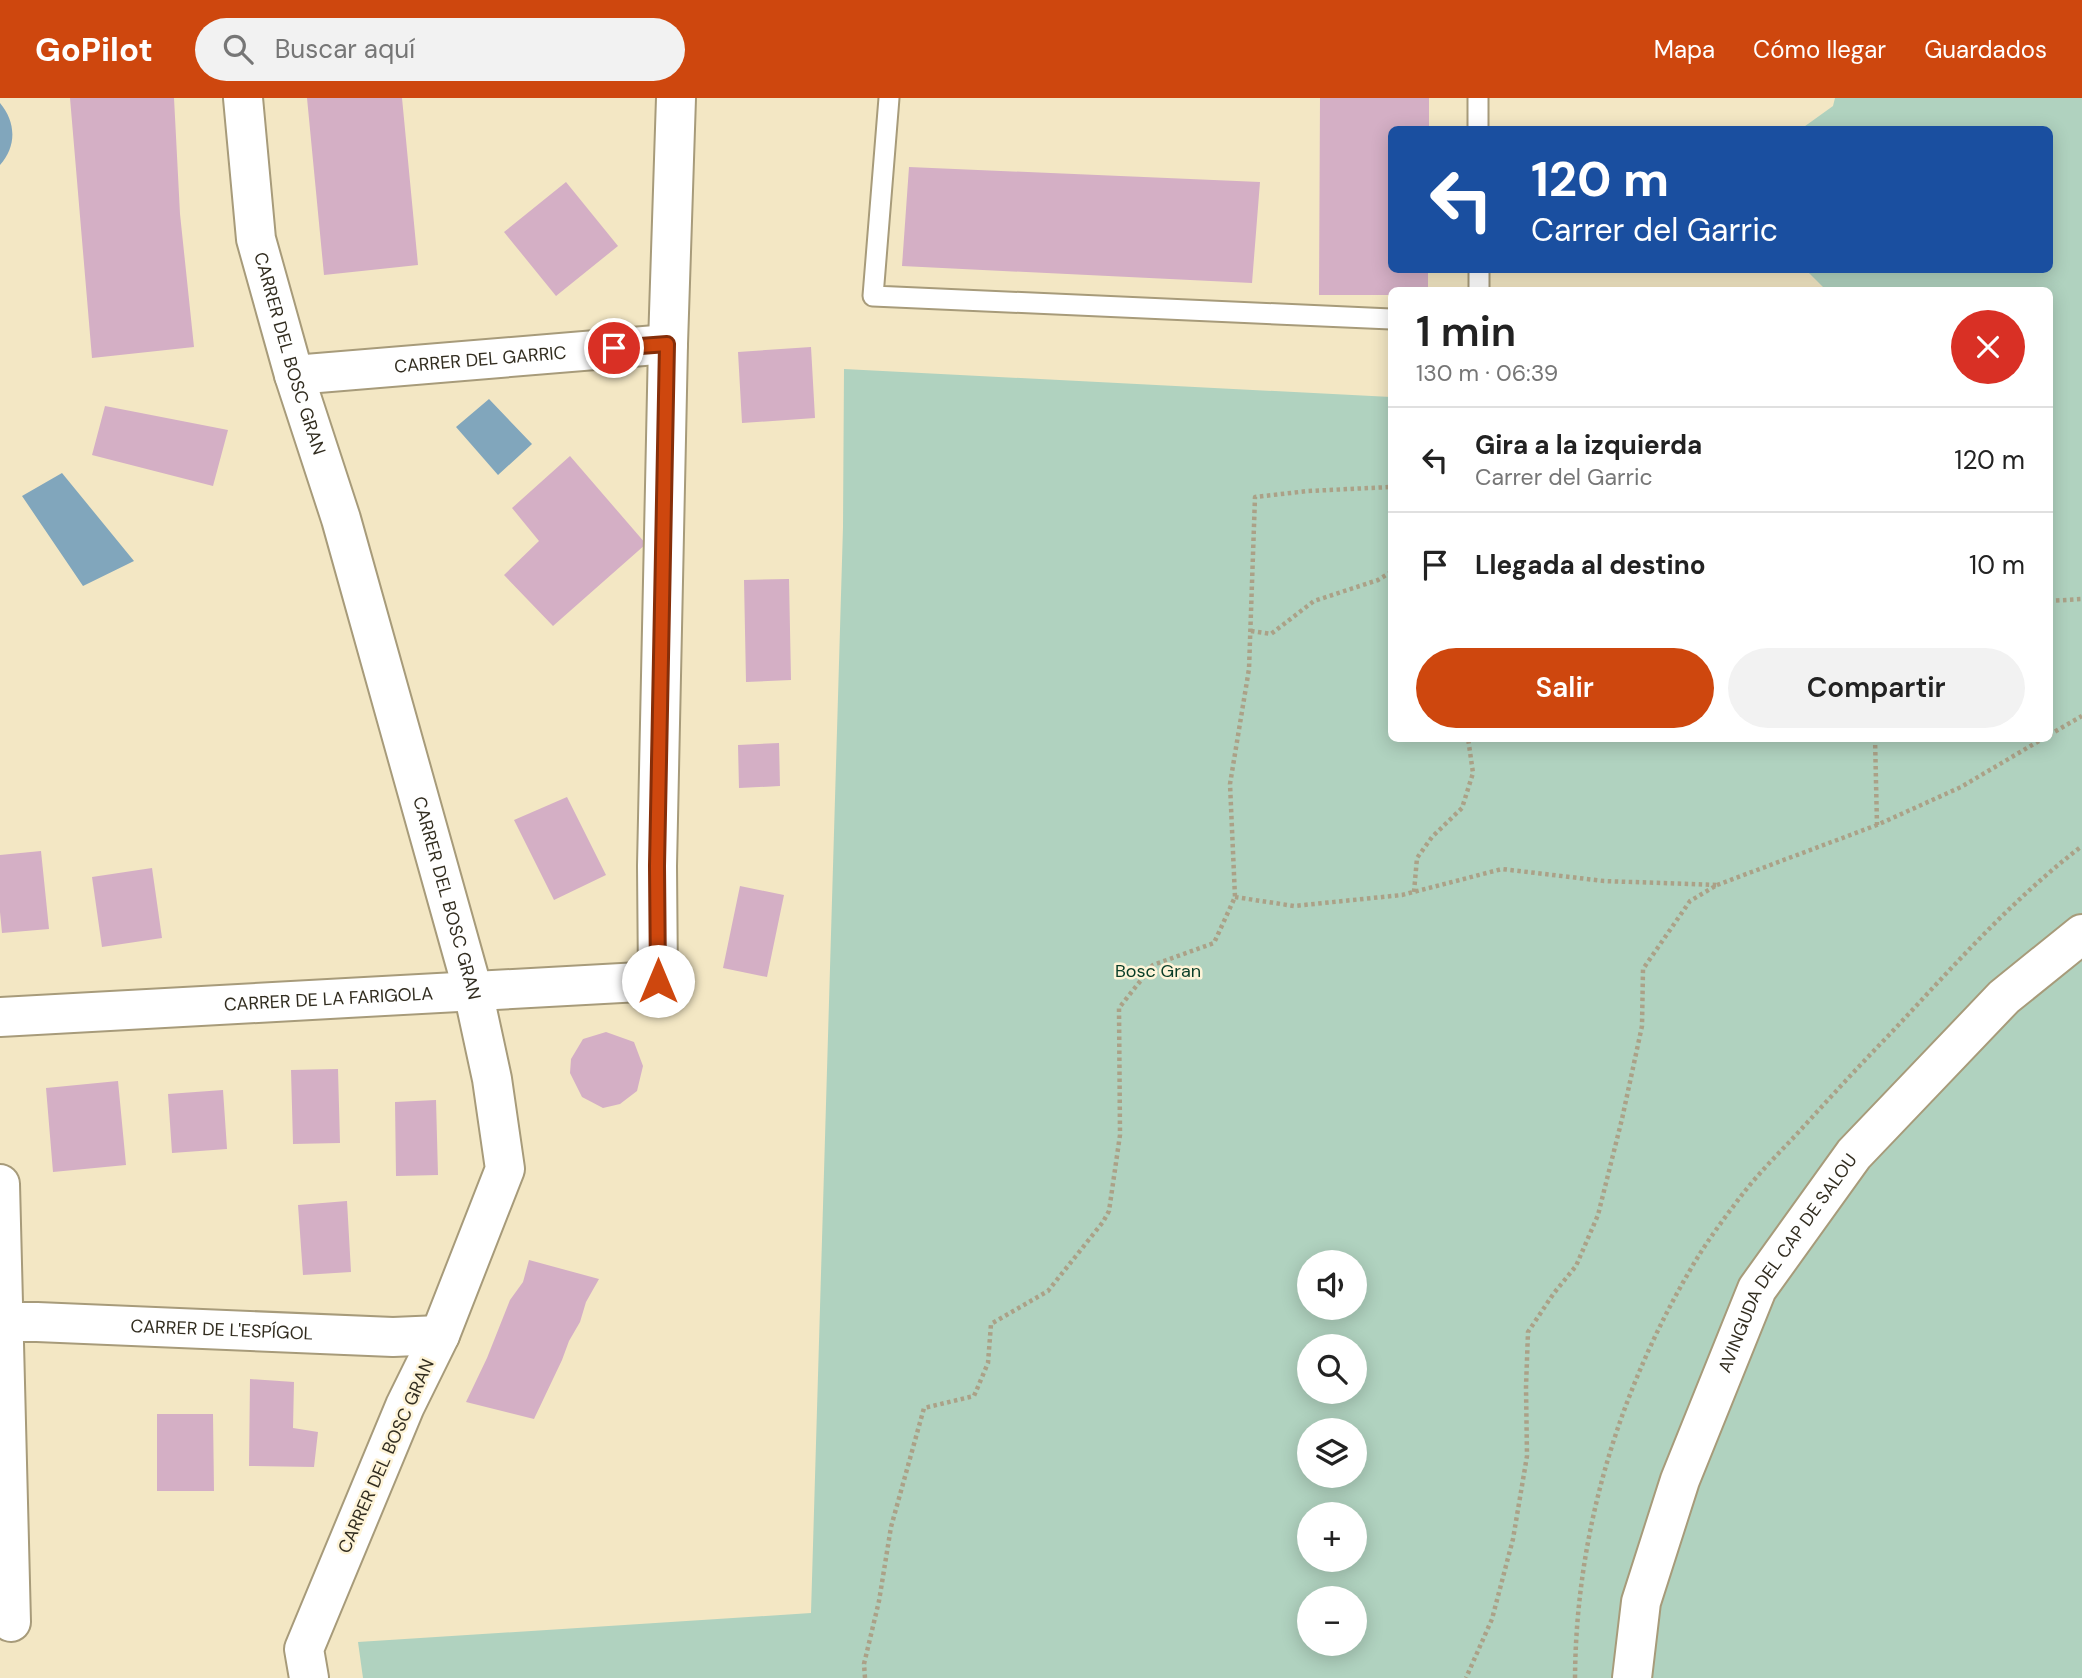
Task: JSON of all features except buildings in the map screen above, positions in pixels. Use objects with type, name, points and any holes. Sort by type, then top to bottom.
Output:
[{"type":"street","name":"CARRER DEL BOSC GRAN","points":[[243,98],[256,240],[294,375],[341,519],[473,991],[492,1079],[505,1169],[440,1335],[405,1406],[304,1649],[309,1678]]},
{"type":"street","points":[[667,344],[676,98]]},
{"type":"street","name":"CARRER DEL GARRIC","points":[[294,375],[667,344]]},
{"type":"street","name":"CARRER DE LA FARIGOLA","points":[[0,1017],[658,981],[657,866],[667,344]]},
{"type":"street","name":"AVINGUDA DEL CAP DE SALOU","points":[[1632,1678],[1641,1602],[1648,1577],[1680,1480],[1757,1289],[1854,1154],[2004,997],[2082,934]]},
{"type":"street","points":[[0,1184],[11,1622]]},
{"type":"street","name":"CARRER DE L'ESPÍGOL","points":[[5,1322],[393,1337],[440,1335]]},
{"type":"lane","points":[[889,98],[873,296],[1388,319]]},
{"type":"lane","points":[[1478,98],[1479,126]]},
{"type":"path","points":[[865,1678],[864,1664],[879,1601],[891,1527],[924,1408],[974,1396],[988,1363],[991,1324],[1048,1291],[1109,1211],[1120,1135],[1119,1008],[1153,965],[1214,943],[1235,897],[1230,784],[1249,669],[1255,497],[1388,487]]},
{"type":"path","points":[[1251,631],[1272,634],[1314,601],[1378,580],[1388,574]]},
{"type":"path","points":[[2053,601],[2082,599]]},
{"type":"path","points":[[2053,733],[2082,716]]},
{"type":"path","points":[[1414,892],[1417,858],[1432,837],[1462,808],[1473,773],[1469,742]]},
{"type":"path","points":[[1875,742],[1877,825]]},
{"type":"path","points":[[1466,1678],[1492,1619],[1513,1539],[1527,1456],[1528,1332],[1576,1265],[1598,1215],[1642,1026],[1643,969],[1690,901],[1717,885],[1877,825],[1961,787],[2037,742]]},
{"type":"path","points":[[1235,897],[1294,906],[1402,895],[1502,869],[1604,881],[1717,885]]},
{"type":"green space","name":"Bosc Gran","points":[[1835,98],[2082,98],[2082,1678],[363,1678],[358,1642],[811,1613],[843,527],[844,369],[1388,397],[1388,742],[2053,742],[2053,287],[1823,287],[1809,273],[2053,273],[2053,126],[1805,126],[1833,106]]},
{"type":"water","points":[[0,103],[12,126],[12,142],[0,165]]},
{"type":"water","points":[[489,399],[532,444],[498,475],[456,427]]},
{"type":"water","points":[[62,473],[134,561],[83,586],[22,496]]},
{"type":"route","points":[[614,348],[667,344],[657,866],[658,981]]}]
